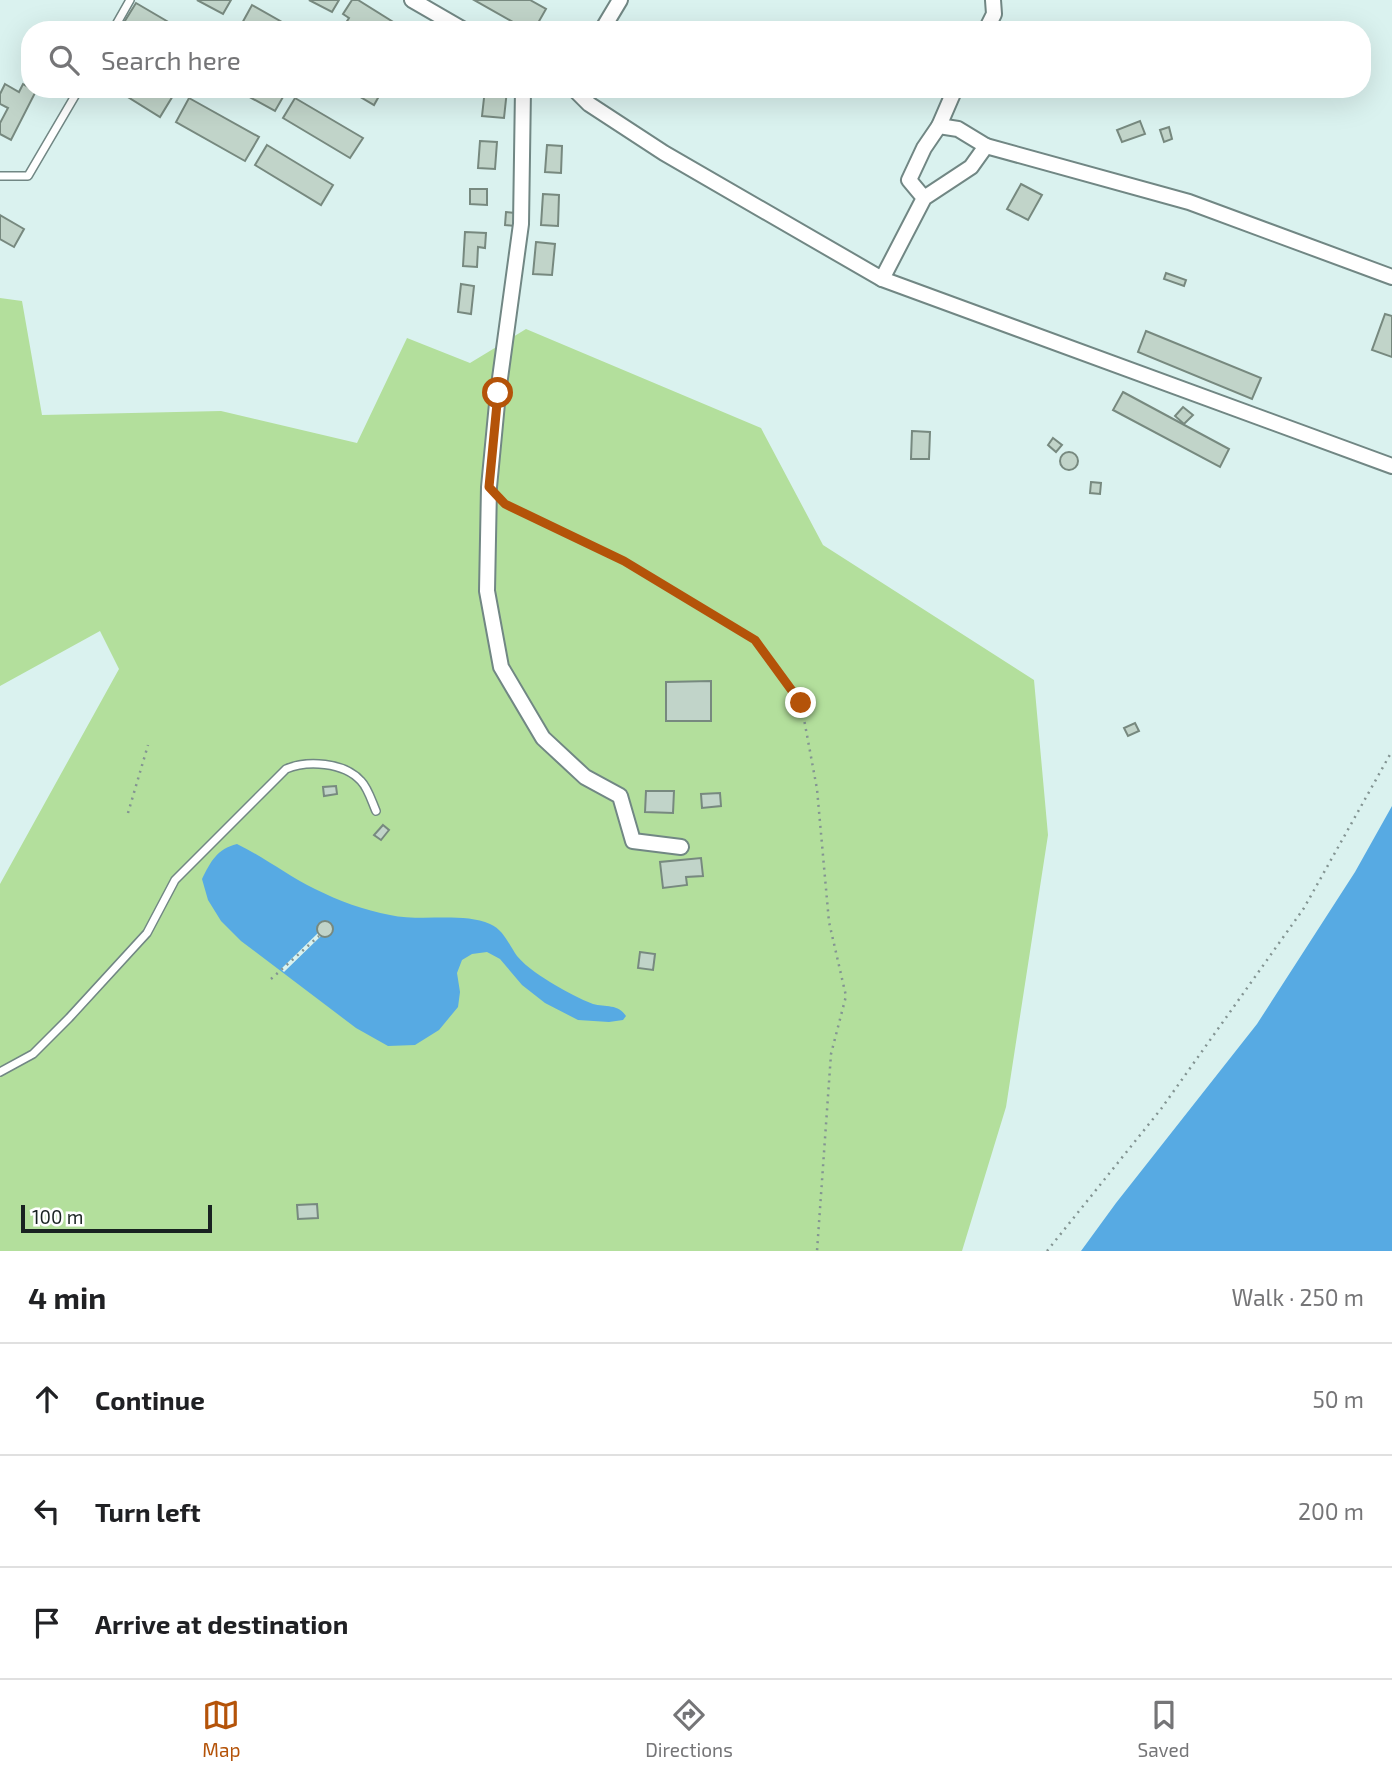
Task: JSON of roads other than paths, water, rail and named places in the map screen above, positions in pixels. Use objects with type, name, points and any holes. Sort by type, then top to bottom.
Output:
[{"type":"street","points":[[412,0],[448,21]]},
{"type":"street","points":[[607,21],[620,0]]},
{"type":"street","points":[[990,21],[994,14],[993,0]]},
{"type":"street","points":[[523,98],[521,224],[498,393],[489,487],[487,591],[501,667],[543,738],[585,777],[620,796],[633,841],[681,846]]},
{"type":"street","points":[[583,98],[664,153],[881,279],[1392,466]]},
{"type":"street","points":[[924,198],[909,180],[951,98]]},
{"type":"street","points":[[939,126],[958,129],[986,146],[1189,202],[1392,277]]},
{"type":"street","points":[[881,279],[924,198],[971,167],[986,146]]},
{"type":"lane","points":[[118,21],[130,0]]},
{"type":"lane","points":[[0,176],[28,176],[74,98]]},
{"type":"lane","points":[[0,1072],[33,1054],[69,1018],[147,933],[175,880],[286,769],[298,764],[312,764],[346,771],[361,781],[376,811]]},
{"type":"water","points":[[1392,806],[1392,1251],[1081,1251],[1257,1024],[1355,872]]},
{"type":"water","points":[[237,844],[315,889],[361,908],[402,917],[467,919],[490,924],[503,934],[517,956],[540,975],[578,998],[616,1008],[626,1016],[623,1020],[609,1022],[578,1020],[545,1003],[522,985],[500,959],[487,952],[472,954],[462,960],[457,973],[460,992],[458,1007],[439,1030],[415,1045],[388,1046],[356,1028],[241,941],[221,921],[208,900],[202,879],[215,857],[224,849]]}]
